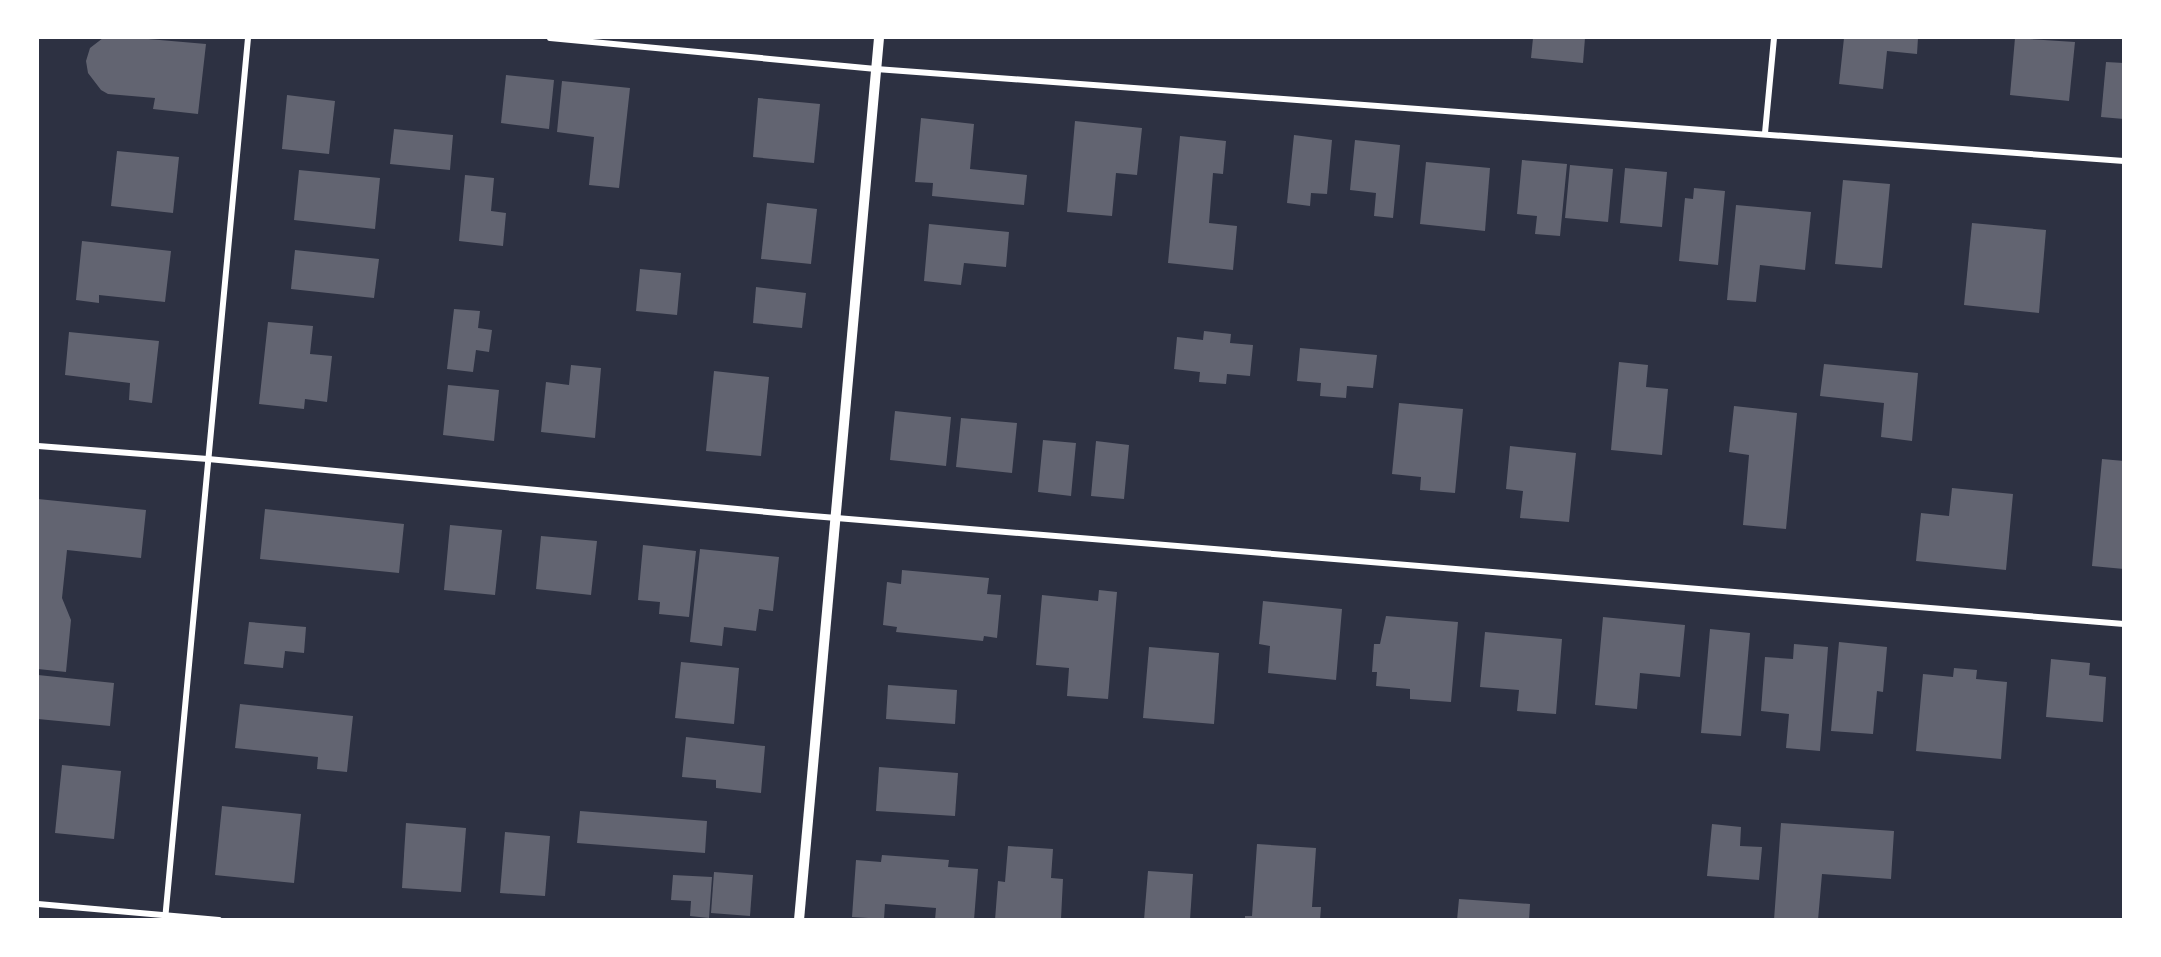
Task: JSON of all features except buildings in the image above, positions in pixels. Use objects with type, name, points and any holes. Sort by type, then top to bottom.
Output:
[{"type":"street","points":[[165,917],[248,38]]},
{"type":"street","points":[[550,38],[876,69],[2124,161]]},
{"type":"street","points":[[798,920],[879,38]]},
{"type":"street","points":[[1765,133],[1774,38]]},
{"type":"street","points":[[38,446],[208,459],[835,516],[2124,624]]},
{"type":"street","points":[[38,904],[219,920]]}]
